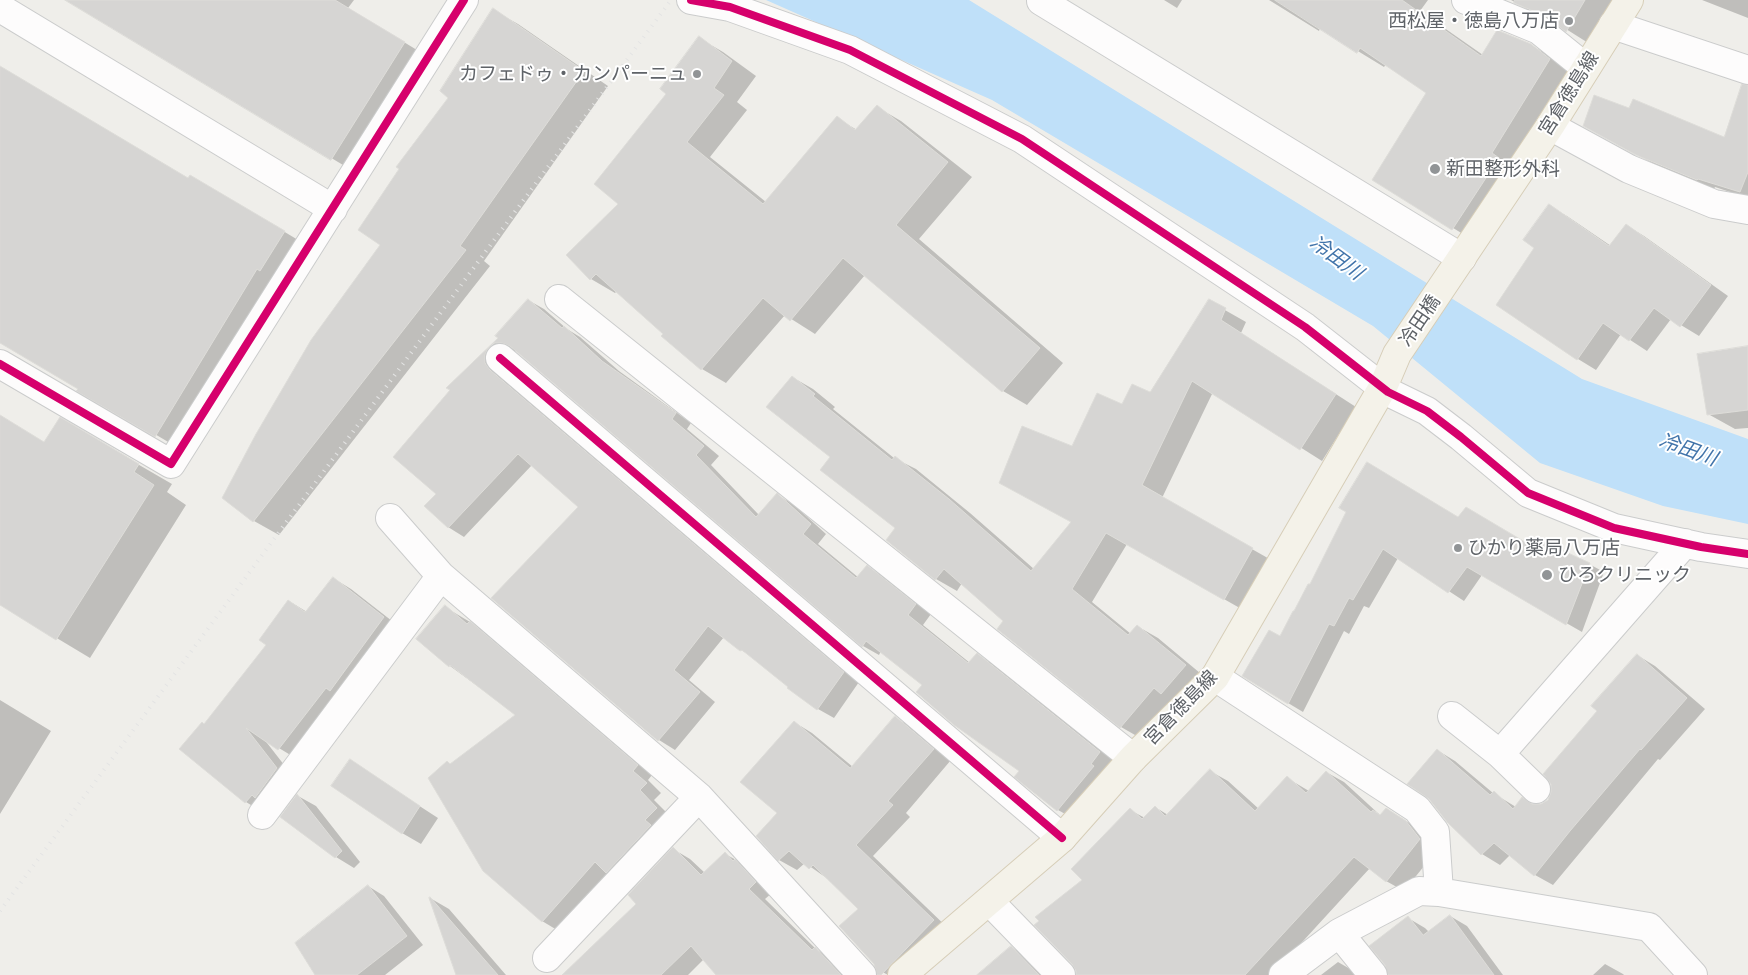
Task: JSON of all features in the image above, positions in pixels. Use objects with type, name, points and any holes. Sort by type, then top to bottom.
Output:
[{"type":"main road","name":"宮倉徳島線","points":[[1442,288],[1550,126],[1629,0]]},
{"type":"main road","name":"冷田橋","points":[[1398,354],[1442,288]]},
{"type":"main road","name":"宮倉徳島線","points":[[902,975],[1062,838],[1133,758],[1215,677],[1383,387],[1398,354]]},
{"type":"street","points":[[0,364],[171,464],[464,0]]},
{"type":"street","points":[[691,0],[730,7],[850,50],[1022,138],[1305,327],[1388,392],[1427,411],[1462,437],[1528,493],[1614,528],[1701,547],[1748,554]]},
{"type":"street","points":[[1040,0],[1462,258]]},
{"type":"street","points":[[1466,0],[1539,30],[1586,68]]},
{"type":"street","points":[[0,8],[333,208]]},
{"type":"street","points":[[1613,25],[1748,70]]},
{"type":"street","points":[[1550,126],[1629,169],[1714,204],[1748,210]]},
{"type":"street","points":[[559,299],[1133,758]]},
{"type":"street","points":[[500,358],[1062,838]]},
{"type":"street","points":[[390,518],[440,576],[698,797],[862,975]]},
{"type":"street","points":[[1500,754],[1685,543]]},
{"type":"street","points":[[262,815],[440,576]]},
{"type":"street","points":[[1215,677],[1418,809],[1435,832],[1439,892]]},
{"type":"street","points":[[1452,716],[1500,754],[1536,789]]},
{"type":"street","points":[[547,958],[698,797]]},
{"type":"street","points":[[1283,975],[1340,933],[1419,891],[1439,892],[1649,927],[1693,975]]},
{"type":"street","points":[[989,901],[1061,975]]},
{"type":"street","points":[[1340,933],[1372,975]]},
{"type":"water","name":"冷田川","points":[[766,0],[969,0],[1582,379],[1748,439],[1748,524],[1663,506],[1540,463],[1373,326],[992,100]]},
{"type":"building","points":[[65,0],[335,0],[405,42],[331,160]]},
{"type":"building","points":[[1275,0],[1402,0],[1481,56],[1497,30],[1531,44],[1550,59],[1492,153],[1499,158],[1452,230],[1372,180],[1426,93],[1360,48],[1357,53]]},
{"type":"building","points":[[1515,0],[1585,0],[1566,32],[1545,16],[1514,3]]},
{"type":"building","points":[[493,8],[584,71],[460,246],[466,250],[253,522],[222,498],[256,434],[311,340],[380,245],[358,230],[399,169],[396,167],[448,98],[440,91]]},
{"type":"building","points":[[699,36],[732,61],[714,88],[724,95],[687,142],[763,204],[837,116],[855,130],[877,105],[948,162],[896,225],[1040,348],[1002,392],[843,258],[790,321],[763,298],[701,370],[661,336],[663,334],[596,274],[590,280],[566,255],[618,204],[594,184],[666,94],[660,89]]},
{"type":"building","points":[[0,66],[188,178],[190,175],[285,231],[260,271],[257,269],[155,437],[76,391],[78,389],[0,343]]},
{"type":"building","points":[[1742,84],[1748,85],[1748,172],[1740,192],[1697,180],[1636,155],[1583,126],[1594,95],[1629,108],[1633,99],[1724,137]]},
{"type":"building","points":[[1549,204],[1609,246],[1626,224],[1711,285],[1680,327],[1654,308],[1629,341],[1603,323],[1577,360],[1496,305],[1534,248],[1523,240]]},
{"type":"building","points":[[528,299],[562,328],[564,326],[602,361],[676,413],[672,419],[704,446],[696,455],[756,517],[777,493],[811,524],[803,534],[856,578],[867,565],[916,604],[908,615],[968,663],[977,653],[1100,752],[1091,764],[1094,766],[1057,811],[1014,777],[1019,771],[954,725],[916,692],[922,685],[866,641],[862,647],[510,346],[502,343],[494,343],[488,348],[485,355],[485,363],[490,370],[844,672],[817,710],[787,688],[742,650],[740,651],[708,626],[674,670],[700,692],[658,741],[491,598],[578,507],[518,454],[448,528],[424,506],[436,494],[393,457],[450,390],[446,388],[498,338],[495,336]]},
{"type":"building","points":[[1209,299],[1226,308],[1221,320],[1336,394],[1300,450],[1192,381],[1142,485],[1253,548],[1224,600],[1106,533],[1072,589],[1128,635],[1137,625],[1186,665],[1161,694],[1154,688],[1120,728],[997,629],[1003,621],[944,569],[935,580],[886,540],[895,528],[820,470],[830,457],[766,407],[792,376],[815,394],[813,396],[892,460],[895,456],[949,499],[1031,571],[1071,522],[999,483],[1022,426],[1072,446],[1097,393],[1122,404],[1132,384],[1150,392]]},
{"type":"building","points":[[1748,346],[1748,410],[1707,415],[1697,354]]},
{"type":"building","points":[[0,415],[44,442],[60,417],[139,464],[134,472],[154,485],[56,640],[0,605]]},
{"type":"building","points":[[1367,462],[1458,517],[1466,507],[1530,545],[1535,538],[1590,563],[1566,625],[1467,567],[1448,593],[1383,549],[1353,600],[1349,598],[1334,626],[1329,624],[1288,704],[1242,676],[1269,630],[1280,636],[1308,584],[1310,584],[1346,512],[1339,508]]},
{"type":"building","points":[[333,577],[384,617],[330,691],[326,688],[278,750],[246,728],[277,768],[255,798],[252,795],[245,803],[179,749],[202,722],[204,724],[266,645],[259,640],[288,600],[305,612]]},
{"type":"building","points":[[445,605],[467,624],[470,621],[638,765],[633,771],[647,783],[640,790],[657,808],[645,820],[651,825],[606,873],[595,862],[542,922],[483,871],[428,778],[447,761],[450,764],[515,715],[450,665],[449,667],[416,639]]},
{"type":"building","points":[[1637,654],[1687,698],[1640,749],[1534,876],[1494,843],[1481,855],[1447,822],[1429,799],[1407,784],[1437,749],[1490,795],[1494,791],[1513,809],[1522,797],[1532,804],[1541,804],[1548,800],[1551,792],[1551,784],[1543,774],[1597,711],[1591,706]]},
{"type":"building","points":[[895,716],[934,749],[888,801],[893,805],[856,845],[934,920],[881,975],[877,975],[874,964],[839,926],[858,909],[813,865],[809,869],[789,851],[778,861],[756,836],[777,813],[740,782],[794,721],[850,768]]},
{"type":"building","points":[[350,759],[420,806],[402,834],[331,786]]},
{"type":"building","points":[[1210,769],[1255,811],[1287,776],[1306,793],[1326,771],[1371,812],[1373,810],[1380,815],[1386,808],[1406,821],[1420,839],[1386,882],[1354,857],[1245,975],[1076,975],[1072,964],[1034,925],[1039,921],[1035,917],[1082,880],[1071,869],[1130,808],[1142,819],[1155,806],[1165,816]]},
{"type":"building","points":[[297,794],[342,851],[335,858],[280,817]]},
{"type":"building","points":[[673,847],[701,875],[725,852],[733,861],[735,859],[756,882],[749,889],[812,950],[815,947],[841,975],[716,975],[691,946],[661,975],[562,975],[636,904],[628,895]]},
{"type":"building","points":[[368,885],[407,936],[357,975],[315,975],[295,943]]},
{"type":"building","points":[[430,897],[498,975],[456,975]]},
{"type":"building","points":[[1450,915],[1494,975],[1388,975],[1385,965],[1369,946],[1408,916],[1423,935]]},
{"type":"building","points":[[1011,946],[1039,975],[977,975]]},
{"type":"railway","points":[[0,911],[671,0]]},
{"type":"cycle path","points":[[0,364],[171,464],[464,0]]},
{"type":"cycle path","points":[[691,0],[730,7],[850,50],[1022,139],[1305,327],[1388,392],[1427,411],[1528,493],[1614,528],[1701,547],[1748,554]]},
{"type":"cycle path","points":[[500,358],[1062,838]]},
{"type":"place","name":"西松屋・徳島八万店","points":[[1569,21]]},
{"type":"place","name":"カフェドゥ・カンパーニュ","points":[[697,74]]},
{"type":"place","name":"新田整形外科","points":[[1435,169]]},
{"type":"place","name":"ひかり薬局八万店","points":[[1458,548]]},
{"type":"place","name":"ひろクリニック","points":[[1547,575]]}]
